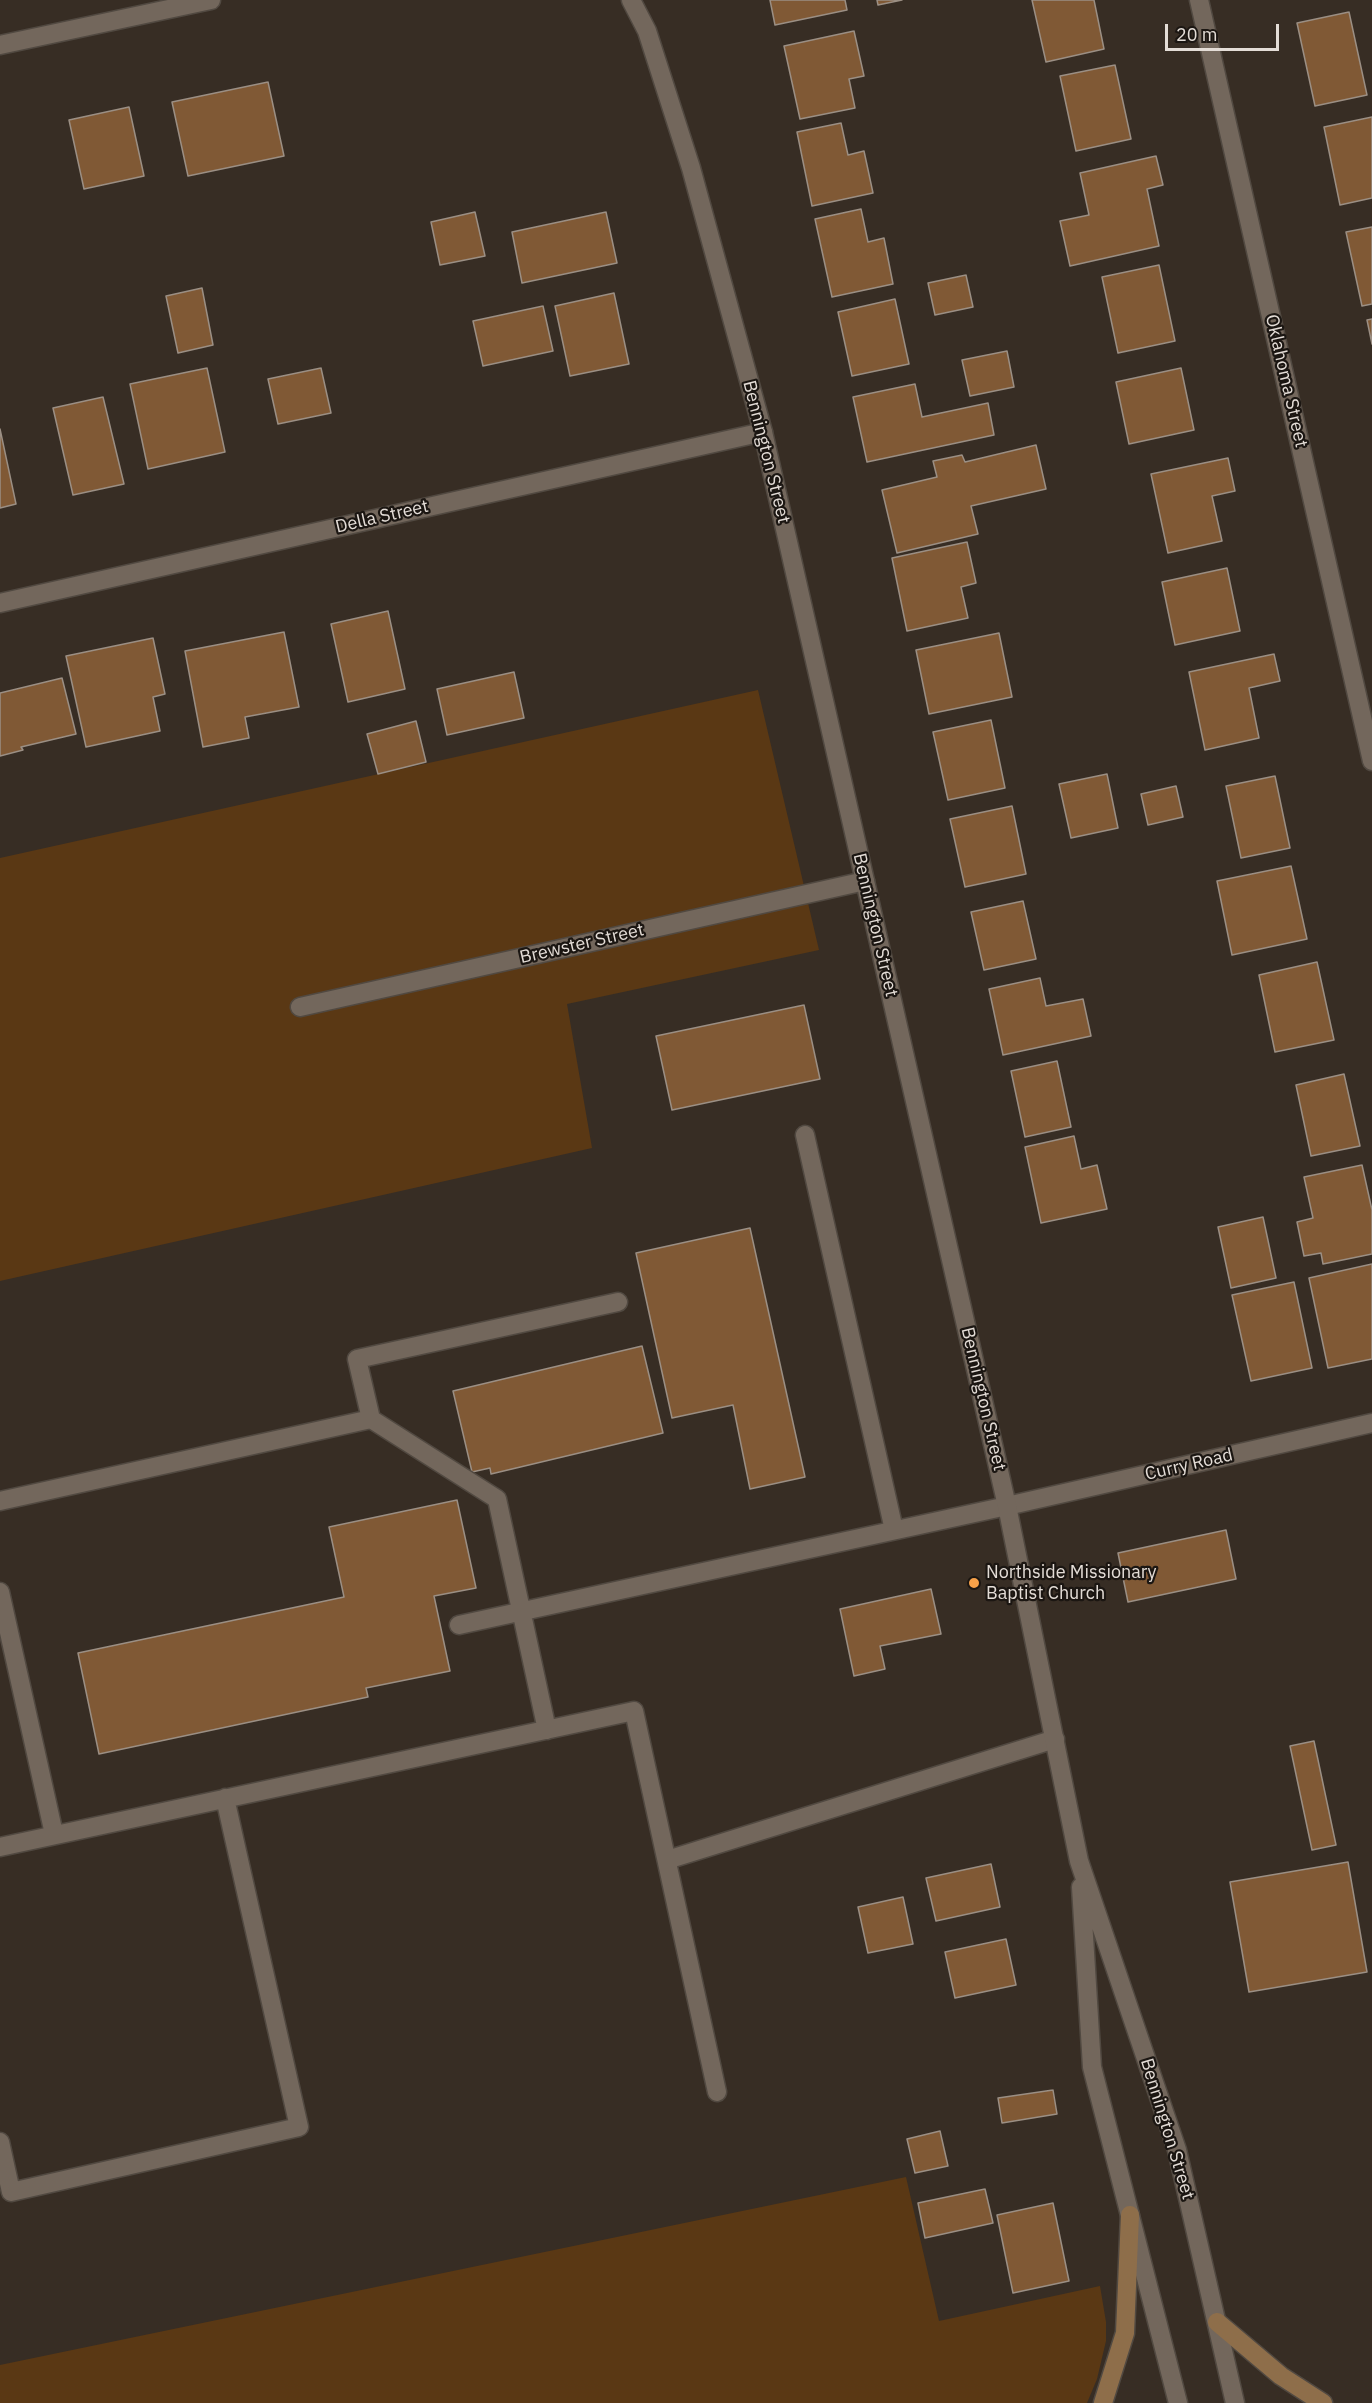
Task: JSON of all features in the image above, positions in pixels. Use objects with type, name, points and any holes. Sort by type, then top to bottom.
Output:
[{"type":"main road","points":[[1102,2403],[1125,2333],[1130,2214]]},
{"type":"main road","points":[[1217,2322],[1281,2376],[1323,2403]]},
{"type":"street","points":[[0,45],[211,0]]},
{"type":"street","name":"Bennington Street","points":[[631,0],[647,31],[691,168],[763,432],[1007,1506],[1079,1861],[1092,2067],[1178,2403]]},
{"type":"street","name":"Oklahoma Street","points":[[1199,0],[1372,761]]},
{"type":"street","name":"Della Street","points":[[0,603],[763,432]]},
{"type":"street","name":"Brewster Street","points":[[300,1007],[865,881]]},
{"type":"street","points":[[805,1136],[894,1530]]},
{"type":"street","points":[[547,1730],[496,1499],[371,1419],[357,1359],[618,1302]]},
{"type":"street","points":[[0,1501],[371,1419]]},
{"type":"street","name":"Curry Road","points":[[459,1625],[1007,1506],[1372,1423]]},
{"type":"street","points":[[0,1592],[54,1834]]},
{"type":"street","points":[[0,1847],[634,1711],[717,2092]]},
{"type":"street","points":[[667,1860],[1055,1739]]},
{"type":"street","points":[[0,2142],[11,2193],[299,2127],[225,1798]]},
{"type":"street","name":"Bennington Street","points":[[1079,1861],[1177,2150],[1235,2403]]},
{"type":"shaded area","points":[[758,690],[819,950],[567,1004],[592,1148],[0,1281],[0,858]]},
{"type":"shaded area","points":[[906,2177],[939,2321],[1100,2286],[1106,2322],[1106,2341],[1097,2379],[1087,2403],[0,2403],[0,2365]]},
{"type":"building","points":[[770,0],[845,0],[847,10],[775,25]]},
{"type":"building","points":[[877,0],[902,0],[878,5]]},
{"type":"building","points":[[1032,0],[1094,0],[1104,49],[1046,62]]},
{"type":"building","points":[[1349,12],[1367,95],[1315,106],[1297,23]]},
{"type":"building","points":[[854,31],[864,76],[849,79],[855,108],[800,119],[784,46]]},
{"type":"building","points":[[1115,65],[1131,139],[1076,151],[1060,76]]},
{"type":"building","points":[[268,82],[284,156],[188,176],[172,102]]},
{"type":"building","points":[[129,107],[144,176],[84,189],[69,120]]},
{"type":"building","points":[[1372,117],[1372,198],[1340,205],[1324,127]]},
{"type":"building","points":[[841,123],[848,155],[864,151],[873,193],[812,206],[797,132]]},
{"type":"building","points":[[1156,156],[1163,185],[1147,189],[1159,246],[1070,266],[1060,221],[1089,215],[1080,173]]},
{"type":"building","points":[[861,209],[868,242],[884,238],[893,284],[832,297],[815,219]]},
{"type":"building","points":[[475,212],[485,256],[440,265],[431,222]]},
{"type":"building","points":[[606,212],[617,263],[522,283],[512,232]]},
{"type":"building","points":[[1372,227],[1372,304],[1362,306],[1346,232]]},
{"type":"building","points":[[1159,265],[1175,341],[1118,353],[1102,277]]},
{"type":"building","points":[[966,275],[973,307],[935,315],[928,283]]},
{"type":"building","points":[[202,288],[213,345],[178,353],[166,296]]},
{"type":"building","points":[[614,293],[629,364],[570,376],[555,306]]},
{"type":"building","points":[[895,299],[909,364],[852,376],[838,312]]},
{"type":"building","points":[[543,306],[553,351],[483,366],[473,321]]},
{"type":"building","points":[[1372,319],[1372,344],[1367,320]]},
{"type":"building","points":[[1007,351],[1014,387],[970,396],[962,360]]},
{"type":"building","points":[[207,368],[225,452],[148,469],[130,384]]},
{"type":"building","points":[[321,368],[331,413],[278,424],[268,379]]},
{"type":"building","points":[[1181,368],[1194,430],[1129,444],[1116,382]]},
{"type":"building","points":[[915,384],[922,417],[988,403],[994,435],[867,462],[853,397]]},
{"type":"building","points":[[103,397],[124,484],[73,495],[53,408]]},
{"type":"building","points":[[0,429],[16,504],[0,508]]},
{"type":"building","points":[[1036,445],[1046,489],[971,506],[978,534],[897,553],[882,490],[937,477],[933,461],[962,455],[965,462]]},
{"type":"building","points":[[1228,458],[1235,491],[1212,496],[1222,541],[1168,553],[1151,474]]},
{"type":"building","points":[[967,542],[976,583],[961,587],[968,618],[907,631],[892,558]]},
{"type":"building","points":[[1227,568],[1240,631],[1175,645],[1162,582]]},
{"type":"building","points":[[388,611],[405,689],[348,702],[331,624]]},
{"type":"building","points":[[284,632],[299,707],[245,717],[249,738],[203,747],[185,651]]},
{"type":"building","points":[[999,633],[1012,697],[929,714],[916,650]]},
{"type":"building","points":[[153,638],[165,694],[153,697],[160,731],[86,747],[66,656]]},
{"type":"building","points":[[1274,654],[1280,681],[1249,688],[1259,738],[1205,750],[1189,672]]},
{"type":"building","points":[[514,672],[524,718],[447,735],[437,689]]},
{"type":"building","points":[[62,678],[76,734],[21,747],[23,750],[0,756],[0,693]]},
{"type":"building","points":[[991,720],[1005,788],[948,800],[933,732]]},
{"type":"building","points":[[416,721],[426,762],[378,774],[367,734]]},
{"type":"building","points":[[1107,774],[1118,828],[1071,838],[1059,784]]},
{"type":"building","points":[[1275,776],[1290,848],[1241,858],[1226,786]]},
{"type":"building","points":[[1176,786],[1183,817],[1148,825],[1141,794]]},
{"type":"building","points":[[1012,806],[1026,874],[965,887],[950,819]]},
{"type":"building","points":[[1291,866],[1307,939],[1232,955],[1217,881]]},
{"type":"building","points":[[1023,901],[1036,959],[984,970],[971,912]]},
{"type":"building","points":[[1317,962],[1334,1040],[1275,1052],[1259,975]]},
{"type":"building","points":[[1040,978],[1046,1006],[1083,999],[1091,1036],[1003,1055],[989,989]]},
{"type":"building","points":[[804,1005],[820,1079],[672,1110],[656,1036]]},
{"type":"building","points":[[1057,1061],[1071,1127],[1025,1137],[1011,1071]]},
{"type":"building","points":[[1344,1074],[1360,1146],[1311,1156],[1296,1085]]},
{"type":"building","points":[[1074,1136],[1081,1169],[1097,1165],[1107,1209],[1041,1223],[1025,1147]]},
{"type":"building","points":[[1362,1165],[1372,1210],[1372,1254],[1323,1264],[1321,1253],[1304,1256],[1297,1222],[1313,1218],[1304,1177]]},
{"type":"building","points":[[1263,1217],[1276,1278],[1231,1288],[1218,1227]]},
{"type":"building","points":[[750,1228],[805,1477],[750,1489],[733,1405],[672,1418],[636,1253]]},
{"type":"building","points":[[1372,1264],[1372,1359],[1328,1368],[1309,1278]]},
{"type":"building","points":[[1294,1282],[1312,1368],[1251,1381],[1232,1295]]},
{"type":"building","points":[[642,1346],[663,1433],[491,1474],[490,1468],[472,1472],[453,1391]]},
{"type":"building","points":[[457,1500],[476,1588],[434,1596],[450,1671],[366,1688],[368,1697],[99,1754],[78,1653],[344,1597],[329,1527]]},
{"type":"building","points":[[1226,1530],[1236,1579],[1128,1602],[1118,1553]]},
{"type":"building","points":[[931,1589],[941,1634],[880,1646],[885,1669],[854,1676],[840,1609]]},
{"type":"building","points":[[1314,1741],[1336,1845],[1312,1850],[1290,1746]]},
{"type":"building","points":[[1348,1862],[1367,1972],[1249,1992],[1230,1882]]},
{"type":"building","points":[[991,1864],[1000,1907],[936,1921],[926,1878]]},
{"type":"building","points":[[903,1897],[913,1944],[868,1953],[858,1907]]},
{"type":"building","points":[[1006,1939],[1016,1985],[955,1998],[945,1952]]},
{"type":"building","points":[[1053,2090],[1057,2114],[1002,2123],[998,2098]]},
{"type":"building","points":[[940,2131],[948,2166],[915,2173],[907,2139]]},
{"type":"building","points":[[985,2189],[993,2223],[925,2238],[918,2203]]},
{"type":"building","points":[[1053,2203],[1069,2281],[1013,2293],[997,2215]]},
{"type":"place","name":"Northside Missionary Baptist Church","points":[[974,1583]]}]
